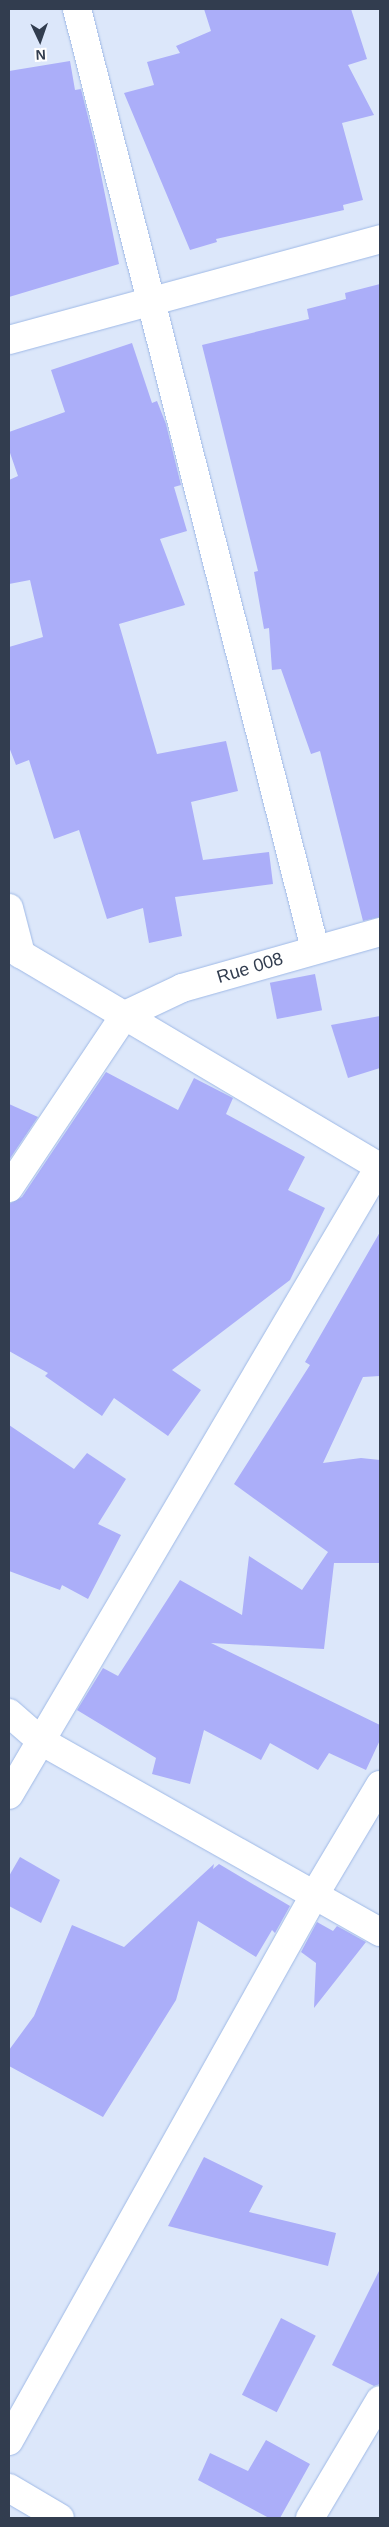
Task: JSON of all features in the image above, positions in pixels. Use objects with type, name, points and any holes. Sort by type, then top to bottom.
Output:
[{"type":"street","points":[[77,9],[316,949]]},
{"type":"street","points":[[9,340],[150,300],[380,239]]},
{"type":"street","points":[[9,908],[15,950],[380,1167],[9,1795]]},
{"type":"street","name":"Rue 008","points":[[125,1015],[182,988],[380,932]]},
{"type":"street","points":[[9,1188],[125,1015]]},
{"type":"street","points":[[9,1713],[41,1741],[380,1932]]},
{"type":"street","points":[[9,2441],[315,1894],[380,1785]]},
{"type":"street","points":[[310,2518],[380,2400]]},
{"type":"street","points":[[9,2488],[60,2518]]},
{"type":"building","points":[[204,9],[351,9],[367,59],[348,65],[374,115],[342,123],[363,200],[343,205],[344,210],[216,239],[217,242],[190,250],[124,93],[154,85],[147,62],[180,53],[176,46],[211,31]]},
{"type":"building","points":[[70,61],[75,90],[81,89],[95,145],[119,264],[9,297],[9,71]]},
{"type":"building","points":[[380,284],[380,917],[363,921],[320,751],[311,754],[281,669],[272,670],[269,628],[264,629],[254,572],[258,571],[202,345],[309,319],[307,309],[346,299],[345,293]]},
{"type":"building","points":[[132,343],[152,403],[157,401],[166,424],[181,485],[174,487],[187,531],[160,539],[185,605],[119,624],[157,754],[226,741],[238,791],[191,802],[203,860],[269,852],[273,884],[175,897],[182,936],[149,943],[143,908],[107,919],[79,830],[54,839],[29,760],[16,765],[9,747],[9,647],[43,637],[30,580],[9,584],[9,480],[18,476],[9,450],[9,432],[65,412],[51,370]]},
{"type":"building","points":[[315,974],[322,1010],[277,1019],[270,983]]},
{"type":"building","points":[[380,1016],[380,1068],[348,1078],[331,1025]]},
{"type":"building","points":[[106,1072],[178,1110],[194,1078],[233,1098],[226,1114],[305,1157],[288,1190],[325,1208],[290,1280],[172,1370],[201,1390],[168,1436],[114,1398],[102,1416],[45,1376],[48,1373],[9,1351],[9,1204],[22,1197]]},
{"type":"building","points":[[9,1104],[38,1117],[9,1160]]},
{"type":"building","points":[[380,1232],[380,1376],[363,1377],[323,1463],[361,1458],[380,1460],[380,1563],[334,1563],[324,1649],[211,1643],[380,1725],[380,1740],[366,1770],[329,1753],[318,1770],[270,1743],[261,1760],[204,1730],[190,1784],[152,1774],[156,1758],[77,1710],[103,1668],[118,1676],[180,1580],[242,1615],[249,1556],[302,1590],[328,1552],[234,1484],[310,1365],[305,1362]]},
{"type":"building","points":[[9,1425],[74,1469],[87,1453],[126,1479],[98,1524],[121,1535],[88,1599],[62,1585],[60,1590],[9,1571]]},
{"type":"building","points":[[20,1857],[60,1880],[41,1923],[9,1906],[9,1876]]},
{"type":"building","points":[[214,1864],[213,1869],[219,1864],[290,1906],[275,1933],[272,1930],[256,1957],[198,1921],[176,2000],[103,2117],[9,2066],[9,2050],[34,2016],[72,1925],[124,1947]]},
{"type":"building","points":[[317,1922],[333,1931],[337,1926],[366,1942],[314,2008],[316,1963],[301,1952]]},
{"type":"building","points":[[204,2157],[263,2186],[249,2212],[336,2233],[328,2266],[168,2226]]},
{"type":"building","points":[[380,2269],[380,2384],[374,2386],[332,2365]]},
{"type":"building","points":[[281,2318],[316,2336],[277,2412],[242,2395]]},
{"type":"building","points":[[266,2440],[310,2464],[280,2518],[269,2518],[198,2480],[210,2453],[248,2471]]}]
